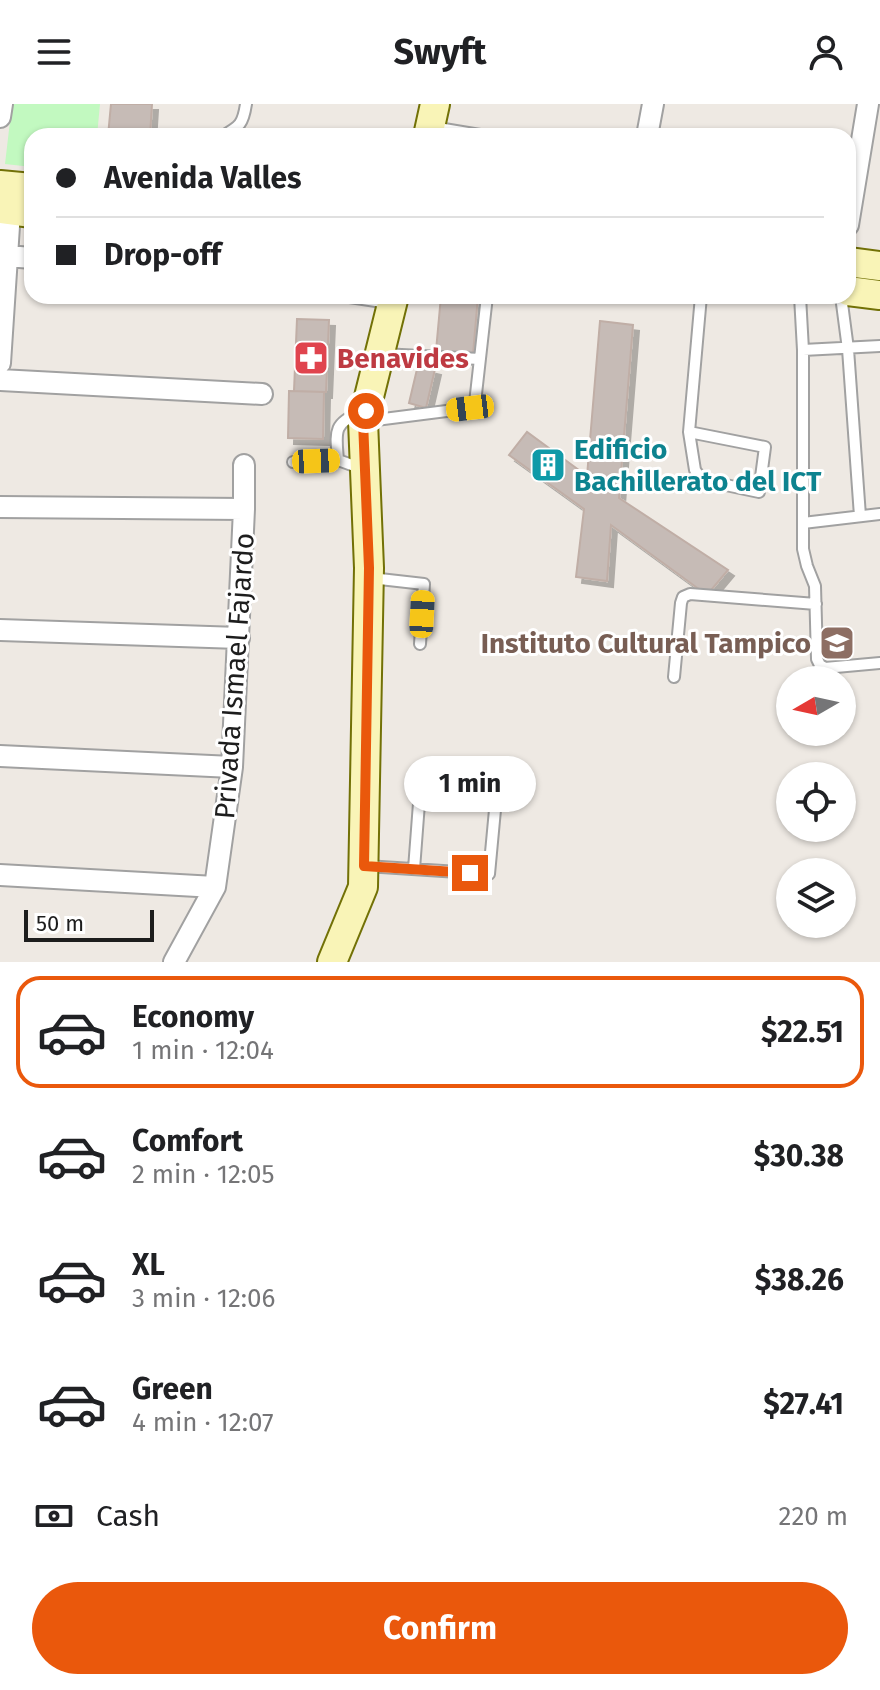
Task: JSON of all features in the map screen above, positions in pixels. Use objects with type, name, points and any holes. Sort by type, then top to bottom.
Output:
[{"type":"main road","points":[[856,263],[880,266]]},
{"type":"main road","points":[[856,292],[880,295]]},
{"type":"main road","points":[[332,962],[363,887],[369,577],[364,416],[392,304]]},
{"type":"street","points":[[0,117],[2,104]]},
{"type":"street","points":[[648,128],[653,104]]},
{"type":"street","points":[[856,160],[868,104]]},
{"type":"street","points":[[0,363],[8,203]]},
{"type":"street","points":[[4,256],[24,257]]},
{"type":"street","points":[[0,380],[262,394]]},
{"type":"street","name":"Privada Ismael Fajardo","points":[[215,887],[232,767],[244,465]]},
{"type":"street","points":[[0,507],[244,509]]},
{"type":"street","points":[[0,630],[239,638]]},
{"type":"street","points":[[0,756],[232,767]]},
{"type":"street","points":[[0,875],[215,887],[174,962]]},
{"type":"lane","points":[[235,128],[243,120],[246,104]]},
{"type":"lane","points":[[338,460],[338,428],[346,418],[470,408],[475,403],[486,304]]},
{"type":"lane","points":[[689,432],[765,447],[759,492],[702,480],[695,470],[689,432],[700,304]]},
{"type":"lane","points":[[800,304],[803,549],[815,586],[817,659],[825,668],[880,663]]},
{"type":"lane","points":[[842,304],[860,516]]},
{"type":"lane","points":[[803,350],[880,346]]},
{"type":"lane","points":[[380,354],[480,359]]},
{"type":"lane","points":[[293,462],[338,460],[365,470]]},
{"type":"lane","points":[[803,523],[880,514]]},
{"type":"lane","points":[[369,577],[424,584],[420,644]]},
{"type":"lane","points":[[674,677],[683,597],[690,594],[816,604]]},
{"type":"lane","points":[[364,866],[489,874],[496,799],[420,790],[414,869]]},
{"type":"green space","points":[[12,104],[100,104],[98,128],[24,128],[24,166],[5,164]]},
{"type":"building","points":[[111,104],[152,104],[150,128],[109,128]]},
{"type":"building","points":[[440,304],[477,304],[473,354],[436,351]]},
{"type":"building","points":[[297,319],[329,320],[326,392],[294,391]]},
{"type":"building","name":"Edificio Bachillerato del ICT","points":[[600,321],[633,325],[619,498],[728,570],[707,595],[611,525],[607,581],[576,577],[584,509],[509,455],[527,432],[587,476]]},
{"type":"building","points":[[418,365],[435,369],[426,408],[409,403]]},
{"type":"building","points":[[289,391],[324,392],[323,439],[288,438]]},
{"type":"place","name":"Benavides","points":[[311,358]]},
{"type":"place","name":"Edificio Bachillerato del ICT","points":[[548,465]]},
{"type":"place","name":"Instituto Cultural Tampico","points":[[837,643]]},
{"type":"route","points":[[366,411],[363,421],[369,568],[364,866],[470,873]]}]
